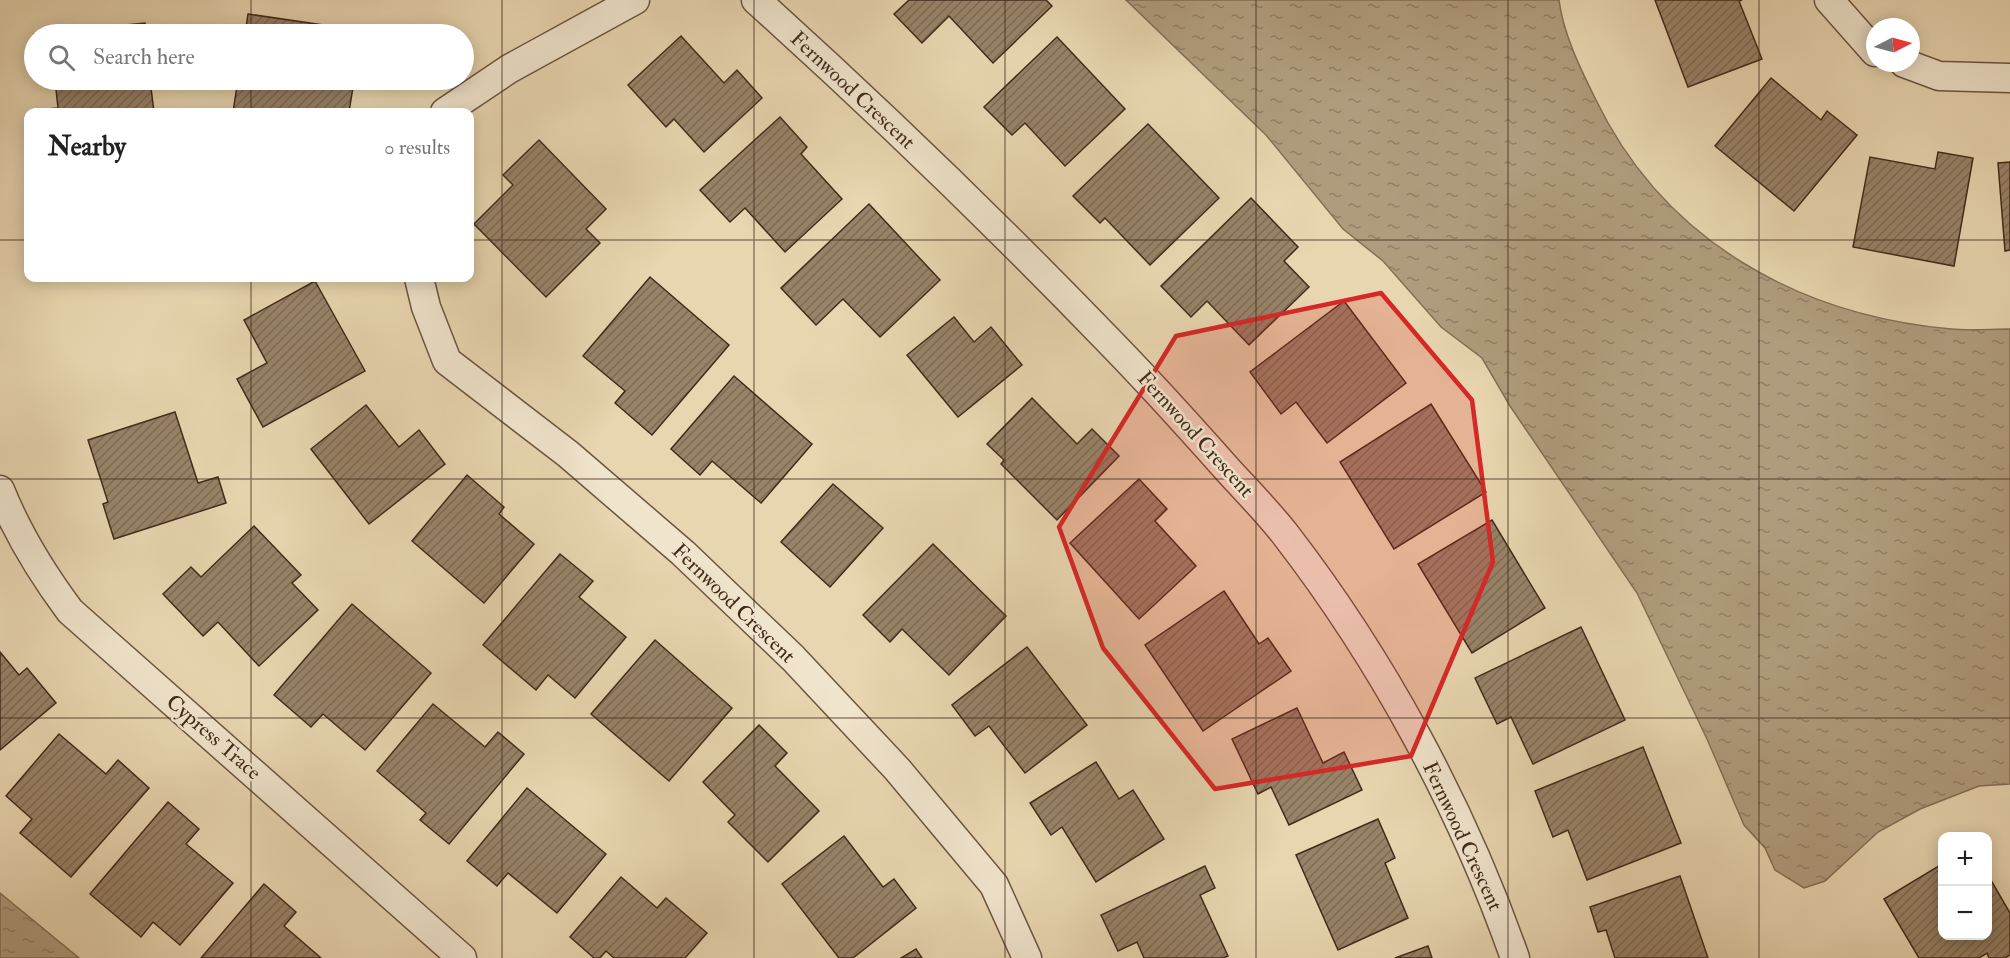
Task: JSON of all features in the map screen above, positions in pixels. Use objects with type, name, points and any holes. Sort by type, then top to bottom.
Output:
[{"type":"street","points":[[452,108],[509,69],[635,0]]},
{"type":"street","name":"Fernwood Crescent","points":[[756,0],[864,98],[1009,237],[1149,382],[1284,532],[1348,622],[1405,716],[1456,814],[1500,915],[1515,958]]},
{"type":"street","points":[[1829,0],[1866,42]]},
{"type":"street","points":[[1920,69],[1940,76],[2010,78]]},
{"type":"street","name":"Fernwood Crescent","points":[[420,282],[426,307],[447,361],[568,454],[683,553],[793,658],[897,769],[994,885],[1027,958]]},
{"type":"street","name":"Cypress Trace","points":[[0,490],[15,528],[40,571],[70,611],[462,958]]},
{"type":"highlighted area","points":[[1381,293],[1472,400],[1493,562],[1411,756],[1215,789],[1103,648],[1059,527],[1176,336]]},
{"type":"water","points":[[1126,0],[1559,0],[1564,25],[1578,63],[1624,148],[1658,192],[1697,230],[1741,262],[1789,287],[1840,307],[1894,321],[1951,329],[2010,329],[2010,784],[1979,786],[1920,809],[1878,832],[1825,881],[1804,888],[1775,870],[1765,848],[1744,825],[1707,739],[1637,593],[1510,406],[1482,358],[1441,327],[1383,261],[1343,229],[1266,135]]},
{"type":"water","points":[[0,893],[79,958],[0,958]]},
{"type":"building","points":[[909,0],[1046,0],[1052,6],[993,63],[949,16],[922,43],[894,14]]},
{"type":"building","points":[[1655,0],[1742,0],[1739,1],[1762,59],[1688,87]]},
{"type":"building","points":[[248,14],[316,24],[246,24]]},
{"type":"building","points":[[681,36],[724,83],[737,70],[762,98],[704,152],[674,119],[666,127],[628,85]]},
{"type":"building","points":[[1057,37],[1125,109],[1065,166],[1025,123],[1012,135],[984,107]]},
{"type":"building","points":[[1771,78],[1821,120],[1827,111],[1857,135],[1794,211],[1715,146]]},
{"type":"building","points":[[56,90],[151,90],[154,108],[58,108]]},
{"type":"building","points":[[236,90],[353,90],[350,108],[234,108]]},
{"type":"building","points":[[780,117],[807,147],[801,154],[842,199],[785,252],[745,208],[730,222],[700,190]]},
{"type":"building","points":[[1148,124],[1219,198],[1150,265],[1105,218],[1100,223],[1073,196]]},
{"type":"building","points":[[539,140],[606,209],[586,229],[600,243],[546,297],[474,224],[513,185],[503,175]]},
{"type":"building","points":[[1938,152],[1973,158],[1954,266],[1853,247],[1870,157],[1935,169]]},
{"type":"building","points":[[2010,162],[2010,250],[2005,251],[1998,163]]},
{"type":"building","points":[[1251,198],[1298,247],[1284,261],[1309,287],[1249,345],[1207,301],[1191,317],[1161,286]]},
{"type":"building","points":[[869,204],[940,280],[880,337],[843,299],[816,325],[781,288]]},
{"type":"building","points":[[650,277],[729,345],[652,435],[615,403],[625,391],[583,356]]},
{"type":"building","points":[[316,282],[365,371],[263,427],[237,379],[267,363],[244,320]]},
{"type":"building","points":[[1344,301],[1406,383],[1327,443],[1296,402],[1281,414],[1250,372]]},
{"type":"building","points":[[954,317],[974,342],[991,327],[1022,365],[958,417],[907,355]]},
{"type":"building","points":[[734,376],[812,444],[761,503],[712,461],[700,475],[671,449]]},
{"type":"building","points":[[1032,398],[1077,444],[1092,429],[1119,456],[1057,520],[1001,464],[1004,460],[987,444]]},
{"type":"building","points":[[1431,404],[1486,492],[1394,549],[1340,462]]},
{"type":"building","points":[[366,405],[399,447],[419,430],[445,464],[369,524],[311,449]]},
{"type":"building","points":[[175,412],[198,483],[218,477],[226,503],[114,539],[103,504],[108,502],[88,440]]},
{"type":"building","points":[[467,475],[504,507],[499,514],[534,544],[484,603],[412,541]]},
{"type":"building","points":[[1139,479],[1167,509],[1155,521],[1196,566],[1139,619],[1070,543]]},
{"type":"building","points":[[833,484],[883,528],[830,587],[781,542]]},
{"type":"building","points":[[1492,520],[1545,608],[1472,653],[1418,564]]},
{"type":"building","points":[[254,526],[301,575],[292,583],[318,610],[259,666],[218,622],[203,636],[163,594],[191,567],[201,577]]},
{"type":"building","points":[[933,544],[1006,616],[949,675],[902,629],[890,642],[863,615]]},
{"type":"building","points":[[560,554],[593,581],[579,597],[626,637],[575,698],[548,675],[536,690],[483,645]]},
{"type":"building","points":[[1224,591],[1259,644],[1268,638],[1291,671],[1203,731],[1145,645]]},
{"type":"building","points":[[352,604],[431,673],[365,750],[323,714],[311,727],[274,695]]},
{"type":"building","points":[[1581,627],[1625,720],[1533,764],[1511,717],[1497,724],[1475,678]]},
{"type":"building","points":[[655,640],[732,708],[669,781],[591,714]]},
{"type":"building","points":[[1027,647],[1087,725],[1025,773],[989,726],[975,736],[952,705]]},
{"type":"building","points":[[0,652],[19,675],[27,668],[56,703],[0,750]]},
{"type":"building","points":[[433,704],[485,747],[498,732],[524,754],[449,844],[420,820],[426,813],[377,771]]},
{"type":"building","points":[[1297,708],[1323,763],[1344,752],[1362,790],[1289,825],[1271,787],[1258,794],[1232,739]]},
{"type":"building","points":[[759,725],[787,753],[775,766],[819,811],[768,862],[728,822],[735,815],[703,782]]},
{"type":"building","points":[[59,734],[106,774],[118,760],[149,788],[71,877],[20,833],[32,819],[6,796]]},
{"type":"building","points":[[1643,747],[1681,843],[1587,880],[1568,830],[1553,837],[1535,791]]},
{"type":"building","points":[[1096,762],[1119,799],[1133,790],[1164,839],[1096,882],[1062,827],[1051,835],[1030,803]]},
{"type":"building","points":[[527,788],[606,854],[557,913],[508,873],[497,886],[467,861]]},
{"type":"building","points":[[168,802],[199,829],[186,844],[233,883],[180,945],[153,922],[141,937],[90,894]]},
{"type":"building","points":[[1378,819],[1395,858],[1385,863],[1408,918],[1338,950],[1296,855]]},
{"type":"building","points":[[844,836],[883,887],[894,879],[916,908],[853,958],[839,958],[782,884]]},
{"type":"building","points":[[1205,866],[1215,888],[1200,895],[1228,956],[1223,958],[1144,958],[1137,942],[1118,951],[1101,915]]},
{"type":"building","points":[[1938,866],[1938,940],[1992,940],[1992,882],[2010,913],[2010,955],[2005,958],[1989,958],[1987,953],[1979,958],[1919,958],[1884,899]]},
{"type":"building","points":[[1680,876],[1708,958],[1615,958],[1606,930],[1598,932],[1590,907]]},
{"type":"building","points":[[621,877],[657,908],[666,898],[707,933],[685,958],[614,958],[606,951],[600,958],[594,958],[570,937]]},
{"type":"building","points":[[264,884],[296,912],[284,926],[321,958],[201,958]]},
{"type":"building","points":[[1428,946],[1432,958],[1395,958]]},
{"type":"building","points":[[916,949],[922,958],[901,958]]}]
